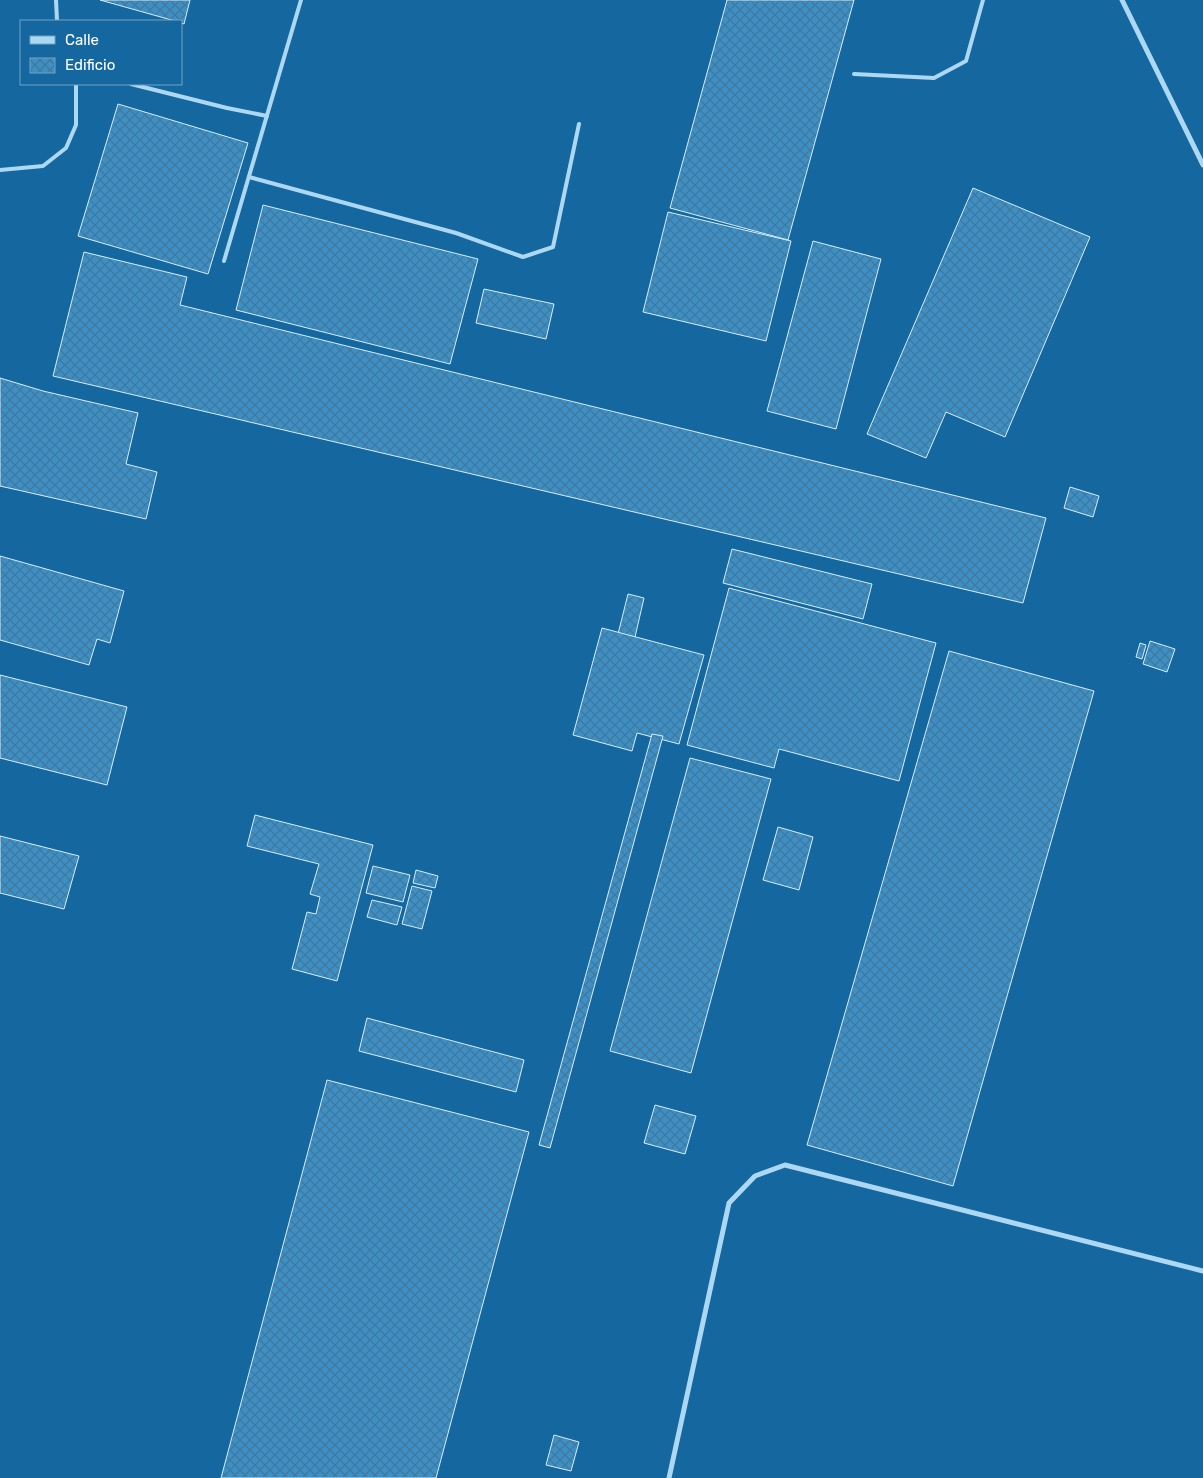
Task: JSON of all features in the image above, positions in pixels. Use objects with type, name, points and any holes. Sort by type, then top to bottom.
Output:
[{"type":"street","points":[[1122,0],[1203,165]]},
{"type":"street","points":[[670,1478],[729,1203],[755,1176],[785,1165],[1203,1271]]},
{"type":"lane","points":[[56,0],[57,20]]},
{"type":"lane","points":[[224,261],[301,0]]},
{"type":"lane","points":[[854,74],[934,78],[966,61],[983,0]]},
{"type":"lane","points":[[0,170],[42,166],[66,148],[76,126],[76,85]]},
{"type":"lane","points":[[135,85],[267,116]]},
{"type":"lane","points":[[249,177],[456,233],[523,258],[553,247],[579,124]]},
{"type":"building","points":[[100,0],[190,0],[184,24],[182,20],[171,20]]},
{"type":"building","points":[[727,0],[854,0],[788,240],[670,208]]},
{"type":"building","points":[[118,104],[248,143],[208,274],[78,236]]},
{"type":"building","points":[[973,188],[1090,237],[1005,437],[946,412],[926,458],[867,434]]},
{"type":"building","points":[[263,205],[478,259],[450,364],[236,310]]},
{"type":"building","points":[[668,212],[791,241],[766,341],[643,312]]},
{"type":"building","points":[[813,241],[881,259],[836,429],[767,411]]},
{"type":"building","points":[[84,252],[187,277],[180,305],[1046,518],[1023,603],[53,376]]},
{"type":"building","points":[[484,289],[554,304],[546,339],[476,323]]},
{"type":"building","points":[[0,378],[43,391],[138,413],[126,464],[157,472],[146,519],[0,486]]},
{"type":"building","points":[[1070,487],[1099,496],[1093,517],[1064,508]]},
{"type":"building","points":[[732,549],[872,584],[863,619],[723,583]]},
{"type":"building","points":[[0,556],[124,591],[110,643],[97,639],[89,665],[0,640]]},
{"type":"building","points":[[729,588],[936,643],[899,781],[779,749],[774,768],[687,745]]},
{"type":"building","points":[[628,594],[644,598],[632,650],[615,646]]},
{"type":"building","points":[[602,628],[704,655],[679,744],[637,733],[632,751],[573,735]]},
{"type":"building","points":[[1150,641],[1175,649],[1167,672],[1143,664]]},
{"type":"building","points":[[1140,643],[1146,645],[1142,659],[1136,657]]},
{"type":"building","points":[[949,651],[1094,691],[953,1186],[807,1145]]},
{"type":"building","points":[[0,675],[127,707],[107,785],[0,758]]},
{"type":"building","points":[[652,734],[663,736],[550,1148],[539,1145]]},
{"type":"building","points":[[690,758],[771,779],[691,1073],[610,1051]]},
{"type":"building","points":[[255,815],[373,845],[337,981],[292,969],[307,912],[316,914],[320,897],[310,894],[319,864],[247,846]]},
{"type":"building","points":[[778,827],[813,837],[799,890],[763,880]]},
{"type":"building","points":[[0,836],[79,856],[64,909],[0,893]]},
{"type":"building","points":[[373,866],[410,875],[403,902],[366,893]]},
{"type":"building","points":[[416,870],[438,876],[435,888],[413,883]]},
{"type":"building","points":[[412,886],[432,891],[422,929],[402,924]]},
{"type":"building","points":[[372,900],[402,907],[397,925],[367,917]]},
{"type":"building","points":[[367,1018],[524,1060],[516,1092],[359,1051]]},
{"type":"building","points":[[327,1080],[529,1132],[436,1478],[221,1478]]},
{"type":"building","points":[[655,1105],[696,1116],[685,1154],[644,1143]]},
{"type":"building","points":[[554,1435],[579,1442],[571,1471],[546,1465]]}]
